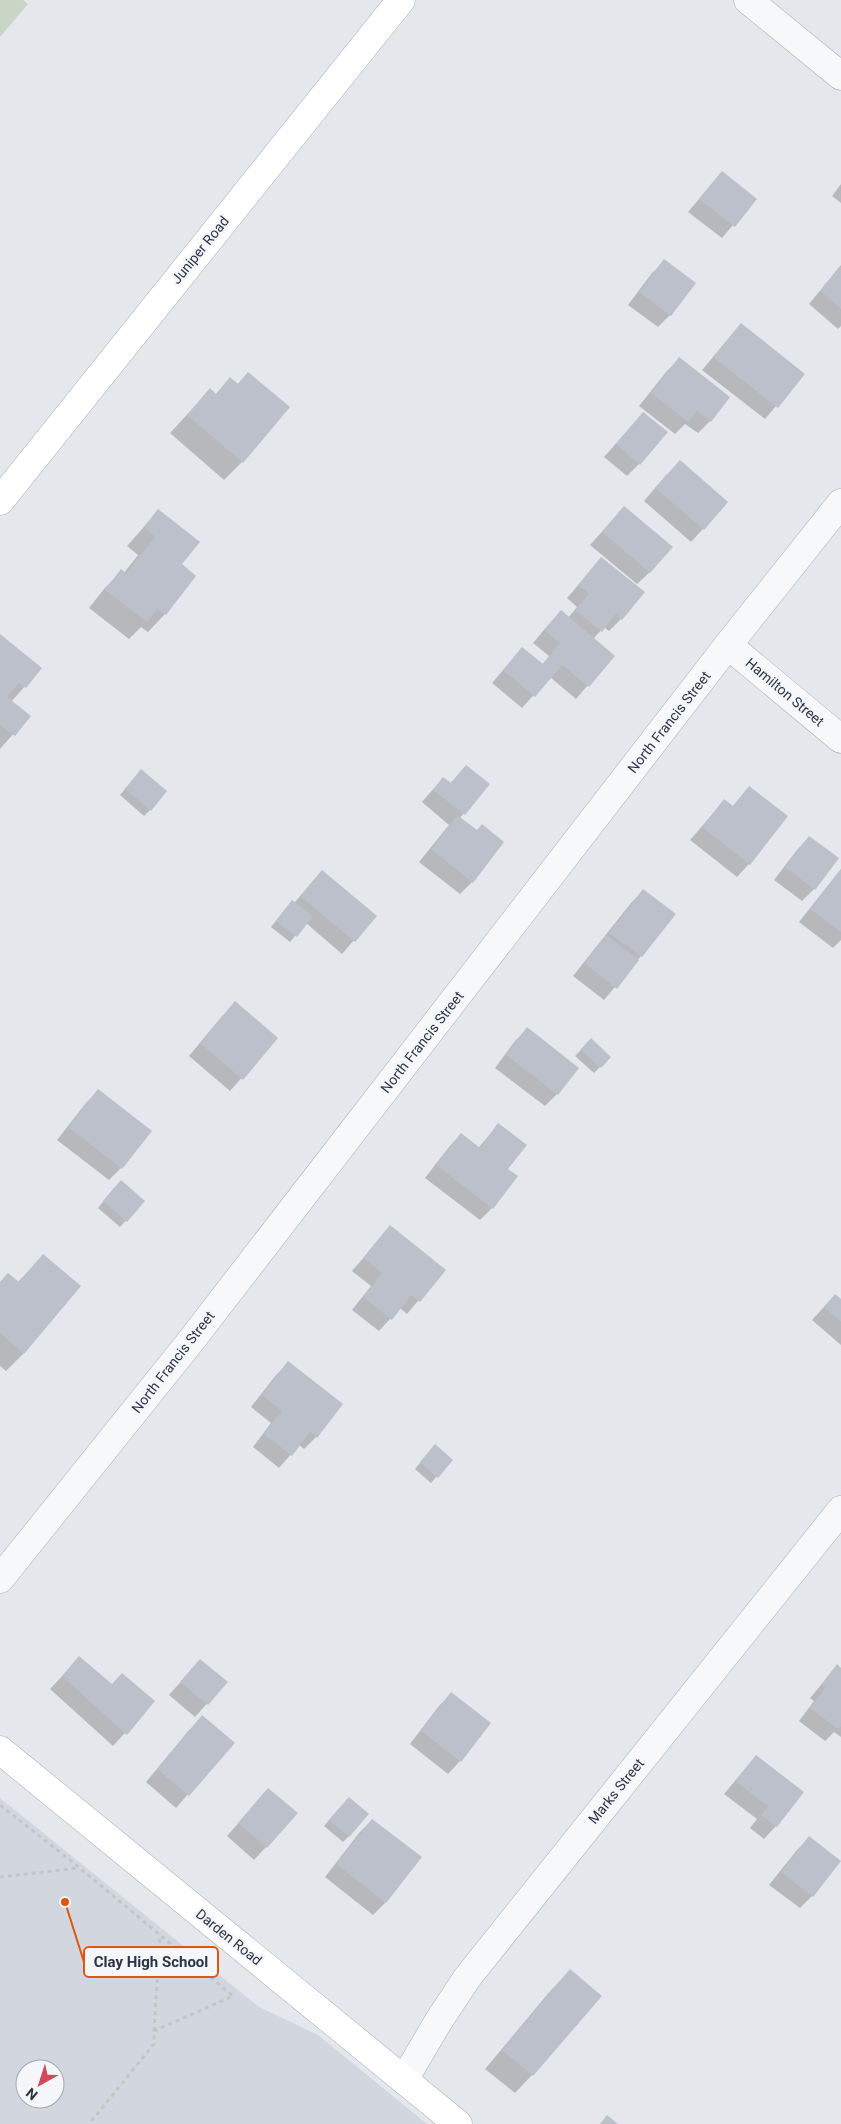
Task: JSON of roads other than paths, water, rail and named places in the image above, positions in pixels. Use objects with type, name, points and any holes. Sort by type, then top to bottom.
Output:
[{"type":"street","name":"Juniper Road","points":[[0,501],[400,0]]},
{"type":"street","points":[[748,0],[841,76]]},
{"type":"street","name":"North Francis Street","points":[[0,1579],[190,1342],[728,644],[841,503]]},
{"type":"street","name":"Hamilton Street","points":[[728,644],[841,740]]},
{"type":"street","name":"Marks Street","points":[[404,2080],[438,2022],[467,1978],[841,1510]]},
{"type":"street","name":"Darden Road","points":[[0,1750],[458,2124]]},
{"type":"place","name":"Clay High School","points":[[65,1902]]}]
